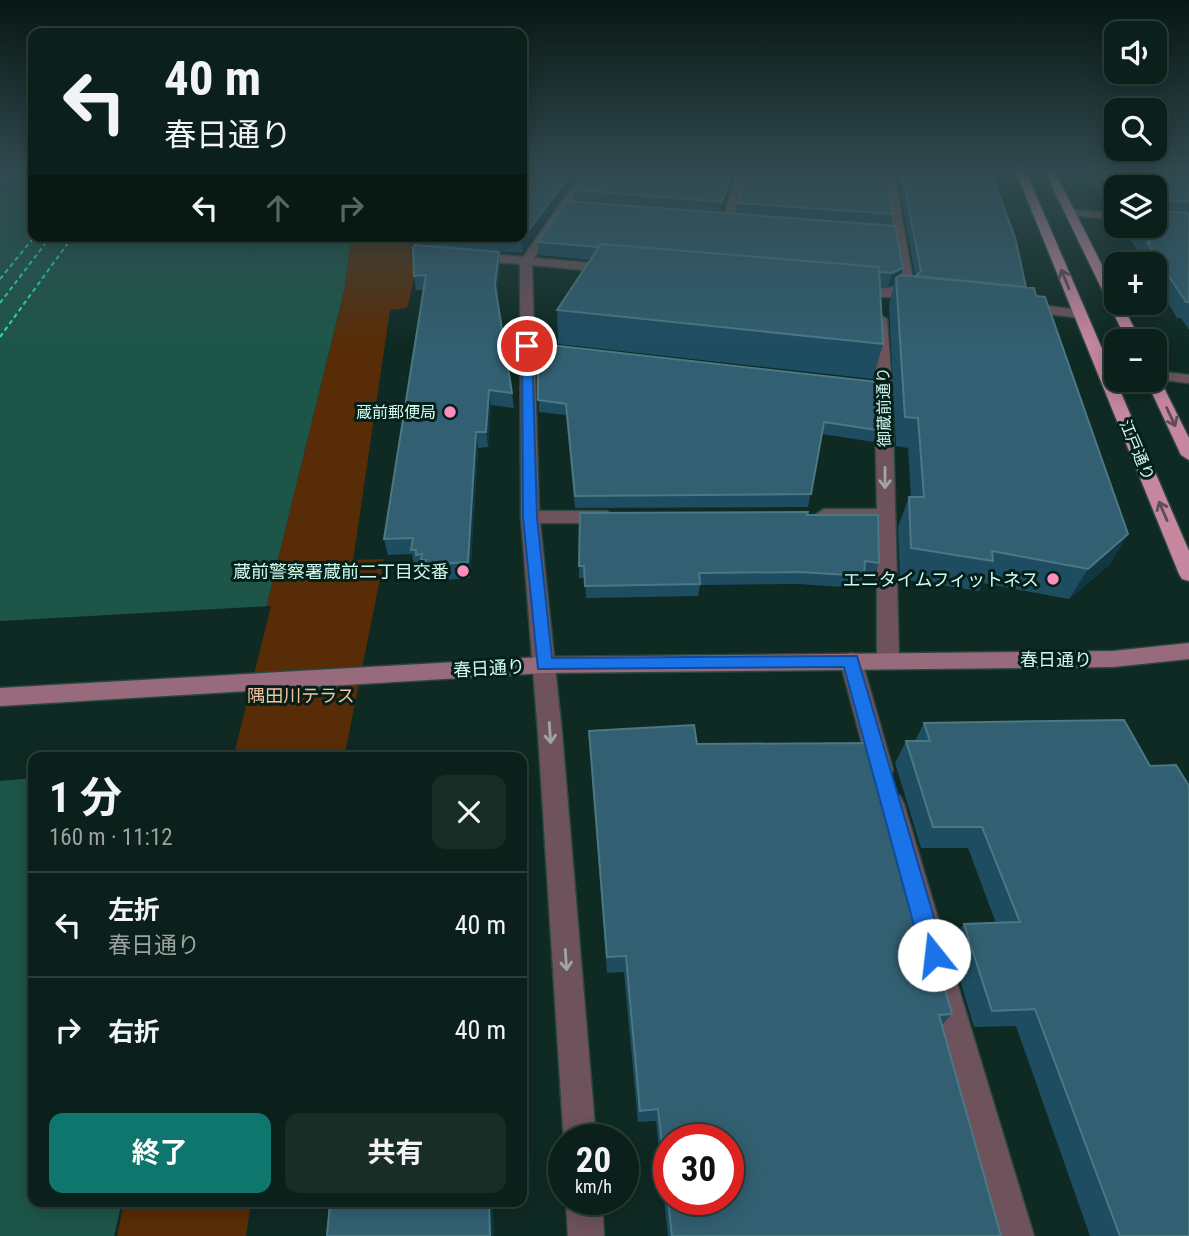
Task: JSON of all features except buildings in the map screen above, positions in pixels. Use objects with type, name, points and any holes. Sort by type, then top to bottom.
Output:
[{"type":"highway","name":"江戸通り","points":[[1045,230],[1189,574]]},
{"type":"highway","points":[[1079,230],[1129,329]]},
{"type":"highway","points":[[1159,392],[1189,455]]},
{"type":"main road","name":"春日通り","points":[[0,697],[544,665],[1113,659],[1189,651]]},
{"type":"street","points":[[548,230],[526,261],[534,347],[530,517],[544,665],[578,1124]]},
{"type":"street","name":"御蔵前通り","points":[[888,660],[885,515],[877,386],[879,302],[908,285],[898,230]]},
{"type":"street","points":[[886,233],[899,234]]},
{"type":"street","points":[[464,256],[632,271]]},
{"type":"street","points":[[837,289],[932,298]]},
{"type":"street","points":[[1011,305],[1080,314]]},
{"type":"street","points":[[1167,376],[1189,379]]},
{"type":"street","points":[[803,516],[885,515]]},
{"type":"street","points":[[530,517],[626,517]]},
{"type":"street","points":[[851,661],[1016,1236]]},
{"type":"street","points":[[585,1215],[586,1236]]},
{"type":"green space","name":"隅田川テラス","points":[[351,242],[413,242],[418,263],[407,308],[390,310],[353,560],[384,559],[345,752],[230,752],[344,291]]},
{"type":"green space","points":[[123,1207],[250,1207],[246,1236],[117,1236]]},
{"type":"shaded area","points":[[0,230],[28,230],[28,242],[351,242],[344,291],[230,752],[28,752],[28,1207],[121,1207],[114,1236],[0,1236]]},
{"type":"pier","points":[[271,606],[234,752],[28,752],[28,778],[0,781],[0,621]]},
{"type":"ferry route","points":[[0,279],[30,242]]},
{"type":"ferry route","points":[[0,303],[46,242]]},
{"type":"ferry route","points":[[0,337],[69,242]]},
{"type":"place","name":"蔵前郵便局","points":[[450,412]]},
{"type":"place","name":"蔵前警察署蔵前二丁目交番","points":[[463,571]]},
{"type":"place","name":"エニタイムフィットネス","points":[[1053,579]]},
{"type":"route","points":[[527,346],[530,517],[544,665],[851,661],[934,955]]}]
